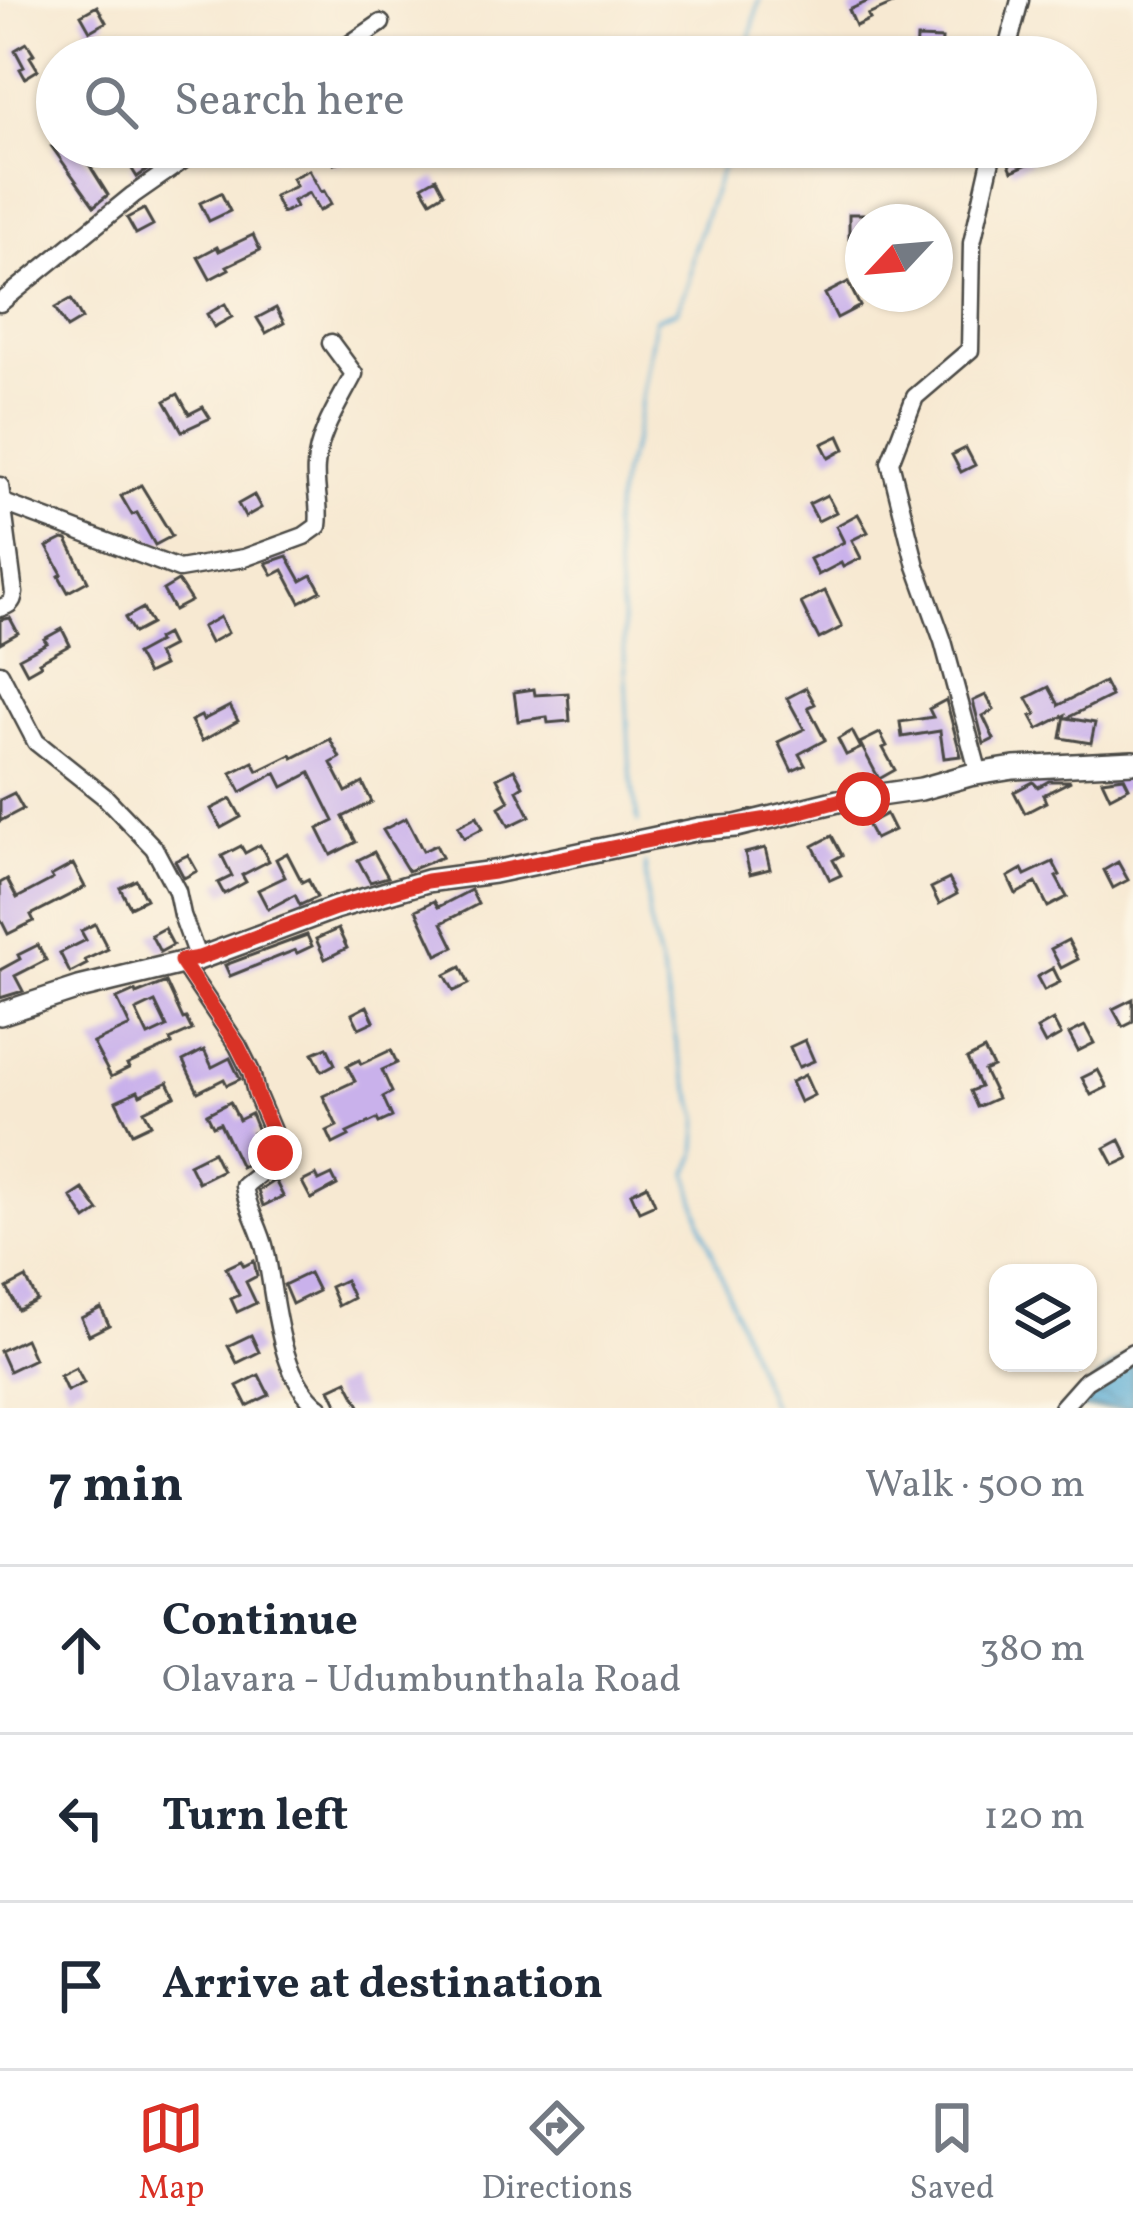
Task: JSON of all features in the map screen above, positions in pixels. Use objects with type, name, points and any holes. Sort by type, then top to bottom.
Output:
[{"type":"main road","points":[[0,1015],[43,998],[190,960],[427,881],[756,822],[838,801],[893,795],[1014,768],[1133,762]]},
{"type":"street","points":[[1011,36],[1020,0]]},
{"type":"street","points":[[361,36],[381,22]]},
{"type":"street","points":[[0,303],[172,168]]},
{"type":"street","points":[[979,774],[890,462],[915,397],[970,350],[972,243],[989,168]]},
{"type":"street","points":[[0,608],[9,605],[14,593],[2,494],[179,569],[244,558],[304,536],[318,526],[316,467],[321,440],[354,374],[331,343]]},
{"type":"street","points":[[0,674],[36,742],[105,796],[154,848],[177,891],[190,960],[251,1072],[273,1133],[275,1153],[268,1167],[244,1186],[246,1201],[265,1245],[273,1302],[291,1370],[320,1408]]},
{"type":"street","points":[[1062,1408],[1086,1382],[1133,1352]]},
{"type":"water","points":[[1133,1349],[1133,1408],[1062,1408]]},
{"type":"building","points":[[871,0],[902,0],[868,15],[870,19],[856,26],[849,10]]},
{"type":"building","points":[[97,6],[106,22],[90,31],[81,15]]},
{"type":"building","points":[[27,43],[36,71],[25,78],[15,50]]},
{"type":"building","points":[[67,168],[91,168],[108,195],[94,206]]},
{"type":"building","points":[[309,170],[331,204],[319,211],[309,193],[282,213],[274,196],[296,186],[292,178]]},
{"type":"building","points":[[436,178],[444,193],[431,201],[422,186]]},
{"type":"building","points":[[221,193],[230,211],[209,221],[200,203]]},
{"type":"building","points":[[144,209],[153,225],[136,234],[127,218]]},
{"type":"building","points":[[253,235],[260,250],[210,279],[198,257]]},
{"type":"building","points":[[845,284],[848,312],[837,318],[825,294]]},
{"type":"building","points":[[71,299],[82,319],[67,328],[55,308]]},
{"type":"building","points":[[225,304],[232,317],[214,327],[207,314]]},
{"type":"building","points":[[276,308],[284,323],[266,333],[257,318]]},
{"type":"building","points":[[178,394],[189,414],[203,407],[210,418],[182,431],[165,401]]},
{"type":"building","points":[[839,436],[845,449],[829,458],[822,444]]},
{"type":"building","points":[[966,448],[975,465],[961,472],[952,455]]},
{"type":"building","points":[[141,485],[172,536],[155,545],[121,496]]},
{"type":"building","points":[[254,495],[261,508],[245,517],[238,504]]},
{"type":"building","points":[[827,495],[836,512],[818,521],[809,504]]},
{"type":"building","points":[[858,514],[868,532],[852,540],[861,558],[818,575],[810,559],[844,542],[836,526]]},
{"type":"building","points":[[63,539],[88,581],[68,592],[47,547]]},
{"type":"building","points":[[287,556],[301,581],[312,575],[321,591],[300,602],[283,570],[273,575],[266,563]]},
{"type":"building","points":[[178,581],[191,601],[174,610],[163,590]]},
{"type":"building","points":[[825,591],[842,627],[819,639],[801,603]]},
{"type":"building","points":[[143,608],[151,624],[134,633],[125,618]]},
{"type":"building","points":[[220,617],[228,633],[210,643],[202,627]]},
{"type":"building","points":[[10,618],[18,633],[0,643],[0,620]]},
{"type":"building","points":[[62,629],[70,645],[27,673],[19,658]]},
{"type":"building","points":[[166,634],[172,646],[157,654],[163,666],[147,674],[136,654]]},
{"type":"building","points":[[1104,682],[1111,696],[1067,718],[1095,723],[1091,743],[1061,738],[1065,715],[1038,729],[1027,698],[1049,687],[1059,705]]},
{"type":"building","points":[[806,688],[815,704],[808,707],[825,740],[799,754],[805,765],[792,771],[778,742],[804,729],[787,698]]},
{"type":"building","points":[[534,689],[535,695],[568,693],[570,721],[548,723],[547,717],[518,721],[514,692]]},
{"type":"building","points":[[986,695],[994,710],[983,716],[994,739],[984,744],[973,701]]},
{"type":"building","points":[[946,700],[961,756],[944,758],[940,731],[902,737],[900,722],[933,717],[929,709]]},
{"type":"building","points":[[230,706],[238,721],[202,741],[191,721]]},
{"type":"building","points":[[852,731],[861,748],[846,755],[838,739]]},
{"type":"building","points":[[880,733],[895,770],[879,779],[860,743]]},
{"type":"building","points":[[330,739],[340,758],[331,763],[346,792],[363,783],[372,802],[343,817],[356,842],[331,855],[318,829],[334,821],[310,773],[283,787],[276,773],[241,792],[231,773],[253,762],[258,771]]},
{"type":"building","points":[[514,769],[523,786],[517,790],[530,816],[509,826],[499,807],[509,801],[497,778]]},
{"type":"building","points":[[1124,777],[1129,787],[1110,797],[1102,780]]},
{"type":"building","points":[[1049,781],[1071,781],[1043,795],[1046,802],[1025,813],[1014,792],[1033,782],[1038,787]]},
{"type":"building","points":[[14,793],[23,809],[0,821],[0,800]]},
{"type":"building","points":[[231,799],[241,817],[221,828],[211,809]]},
{"type":"building","points":[[886,814],[894,830],[875,839],[867,824]]},
{"type":"building","points":[[477,816],[483,828],[464,838],[458,826]]},
{"type":"building","points":[[406,818],[423,851],[436,845],[442,857],[408,871],[383,830]]},
{"type":"building","points":[[832,836],[842,855],[833,860],[841,875],[830,880],[813,846]]},
{"type":"building","points":[[260,845],[269,861],[242,875],[246,882],[224,894],[218,883],[232,876],[222,856],[241,846],[245,853]]},
{"type":"building","points":[[765,848],[770,869],[750,874],[745,853]]},
{"type":"building","points":[[374,852],[388,877],[370,882],[358,860]]},
{"type":"building","points":[[287,853],[302,882],[308,879],[317,897],[300,905],[295,895],[268,909],[258,890],[285,877],[276,859]]},
{"type":"building","points":[[188,855],[197,871],[184,878],[175,861]]},
{"type":"building","points":[[1053,862],[1067,897],[1048,907],[1036,883],[1016,894],[1008,877]]},
{"type":"building","points":[[1118,862],[1128,880],[1113,888],[1104,870]]},
{"type":"building","points":[[73,864],[85,887],[31,915],[34,921],[8,934],[0,918],[0,883],[7,879],[17,898]]},
{"type":"building","points":[[949,879],[957,894],[939,904],[931,888]]},
{"type":"building","points":[[136,880],[146,899],[130,907],[120,888]]},
{"type":"building","points":[[471,890],[478,904],[442,923],[454,947],[437,955],[416,910],[434,901],[438,907]]},
{"type":"building","points":[[95,924],[108,949],[70,973],[60,953],[86,940],[81,931]]},
{"type":"building","points":[[164,928],[173,945],[160,952],[151,935]]},
{"type":"building","points":[[338,929],[347,948],[325,959],[316,939]]},
{"type":"building","points":[[307,935],[312,946],[297,953],[230,976],[225,965]]},
{"type":"building","points":[[1068,940],[1078,959],[1061,968],[1051,949]]},
{"type":"building","points":[[38,945],[46,960],[15,976],[23,991],[0,998],[0,970]]},
{"type":"building","points":[[461,967],[469,984],[454,991],[445,975]]},
{"type":"building","points":[[1053,968],[1060,982],[1044,990],[1037,977]]},
{"type":"building","points":[[166,982],[192,1030],[111,1077],[93,1043],[130,1026],[117,999]],"holes":[[[155,1002],[167,1027],[148,1036],[136,1011]]]},
{"type":"building","points":[[1133,999],[1133,1022],[1123,1027],[1113,1009]]},
{"type":"building","points":[[367,1006],[374,1021],[359,1028],[352,1014]]},
{"type":"building","points":[[1053,1020],[1061,1035],[1045,1044],[1037,1029]]},
{"type":"building","points":[[1085,1026],[1094,1043],[1078,1051],[1069,1034]]},
{"type":"building","points":[[805,1040],[814,1061],[799,1067],[790,1047]]},
{"type":"building","points":[[327,1047],[335,1064],[322,1071],[313,1053]]},
{"type":"building","points":[[204,1050],[212,1067],[230,1058],[240,1079],[227,1085],[224,1079],[198,1092],[183,1061]]},
{"type":"building","points":[[391,1050],[397,1063],[382,1070],[392,1092],[383,1097],[392,1117],[379,1123],[377,1119],[333,1144],[327,1131],[337,1126],[323,1096],[355,1081],[347,1066]]},
{"type":"building","points":[[984,1050],[993,1067],[984,1071],[997,1098],[977,1107],[970,1091],[980,1087],[967,1059]]},
{"type":"building","points":[[1098,1070],[1107,1087],[1091,1095],[1082,1078]]},
{"type":"building","points":[[805,1075],[814,1095],[800,1102],[791,1082]]},
{"type":"building","points":[[168,1082],[175,1096],[144,1111],[151,1124],[132,1133],[116,1101]]},
{"type":"building","points":[[230,1102],[239,1120],[251,1114],[262,1151],[241,1167],[220,1123],[213,1126],[207,1114]]},
{"type":"building","points":[[1120,1140],[1129,1158],[1114,1165],[1105,1148]]},
{"type":"building","points":[[213,1152],[222,1170],[198,1182],[189,1164]]},
{"type":"building","points":[[316,1175],[319,1181],[332,1175],[337,1185],[311,1199],[302,1182]]},
{"type":"building","points":[[275,1180],[283,1196],[263,1206],[258,1191]]},
{"type":"building","points":[[647,1185],[655,1204],[639,1211],[631,1193]]},
{"type":"building","points":[[83,1189],[99,1211],[86,1220],[71,1197]]},
{"type":"building","points":[[241,1261],[244,1266],[254,1261],[257,1276],[246,1282],[256,1303],[237,1312],[231,1299],[239,1295],[226,1268]]},
{"type":"building","points":[[309,1273],[318,1291],[292,1304],[284,1285]]},
{"type":"building","points":[[26,1278],[37,1300],[18,1310],[7,1288]]},
{"type":"building","points":[[345,1280],[353,1298],[338,1306],[330,1287]]},
{"type":"building","points":[[101,1308],[109,1325],[89,1335],[81,1318]]},
{"type":"building","points":[[251,1335],[259,1352],[237,1363],[228,1346]]},
{"type":"building","points":[[25,1339],[34,1359],[9,1371],[0,1351]]},
{"type":"building","points":[[76,1368],[84,1383],[67,1391],[60,1376]]},
{"type":"building","points":[[259,1375],[269,1395],[247,1406],[237,1386]]},
{"type":"building","points":[[347,1381],[361,1408],[339,1408],[330,1389]]},
{"type":"waterway","points":[[751,36],[759,0]]},
{"type":"waterway","points":[[638,822],[612,525],[635,438],[655,319],[677,311],[722,168]]},
{"type":"waterway","points":[[645,864],[649,920],[678,1052],[699,1118],[696,1156],[688,1173],[700,1220],[772,1408]]},
{"type":"route","points":[[275,1153],[273,1133],[251,1072],[181,961],[427,881],[863,799]]}]
